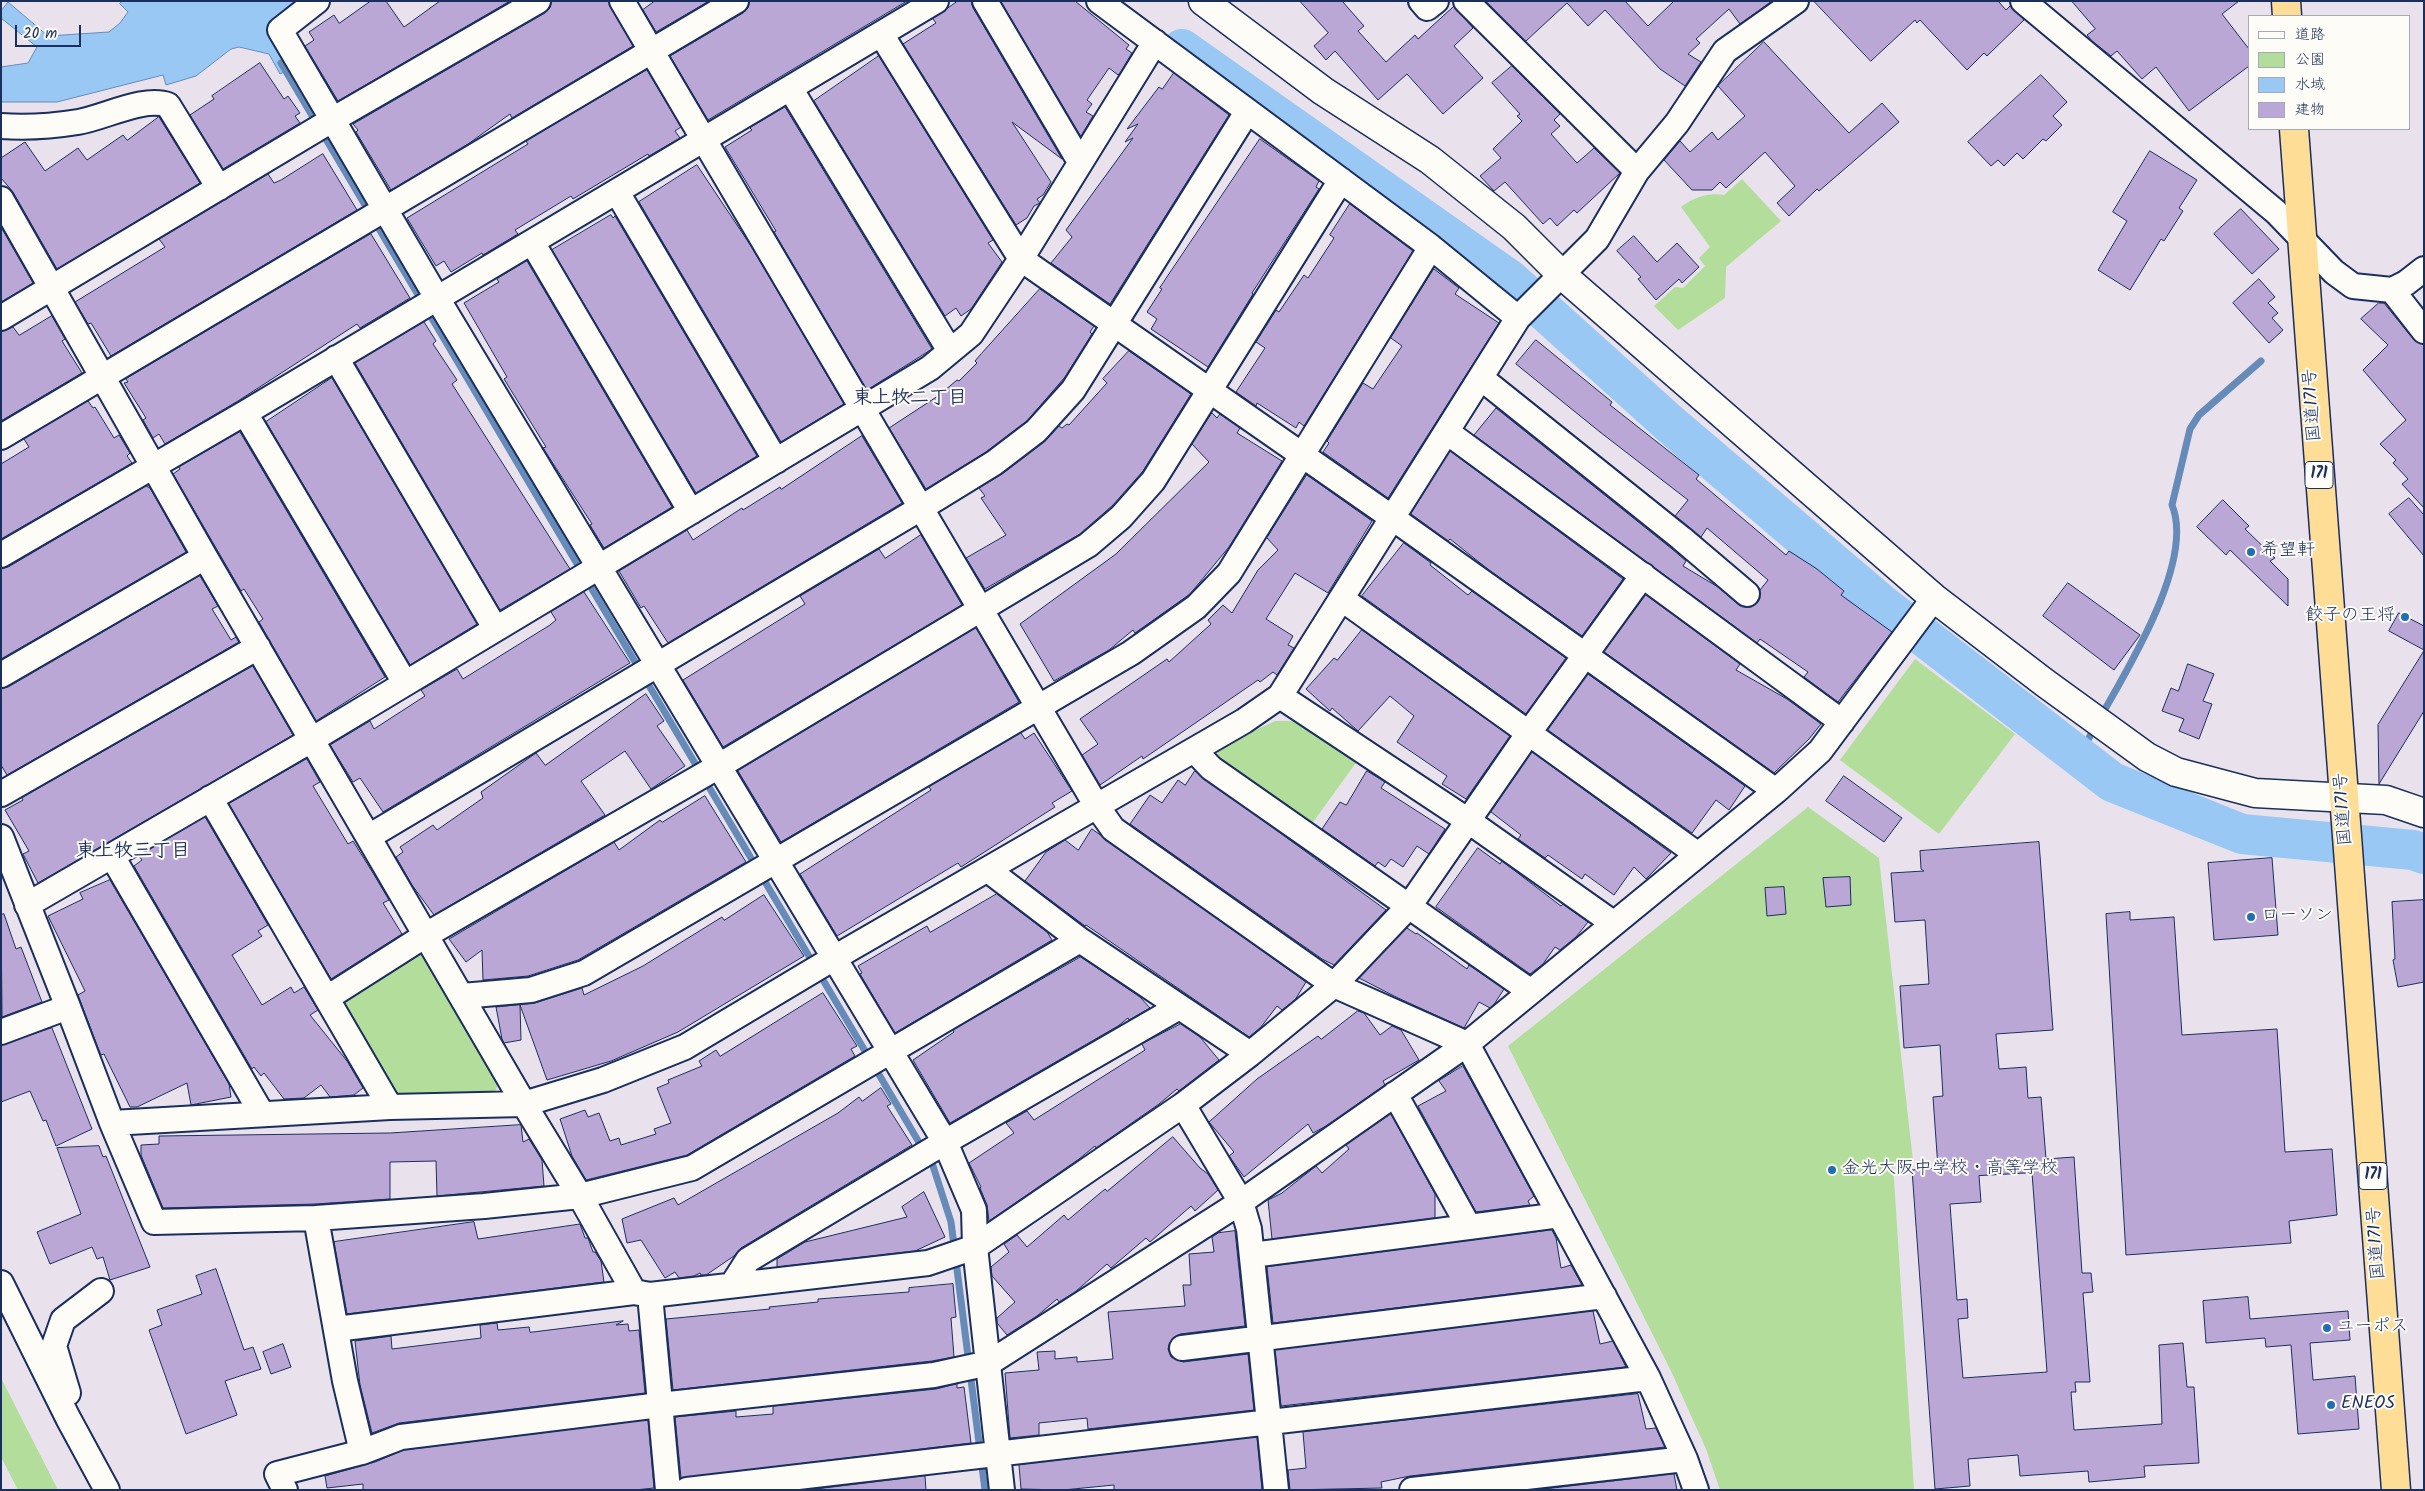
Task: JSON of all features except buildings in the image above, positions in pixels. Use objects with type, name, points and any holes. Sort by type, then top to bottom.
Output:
[{"type":"highway","points":[[2286,1],[2287,15]]},
{"type":"highway","name":"国道171号","points":[[2294,130],[2396,1490]]},
{"type":"street","points":[[317,1],[280,30],[437,298],[945,1142],[974,1210],[975,1246],[1002,1490]]},
{"type":"street","points":[[1,318],[332,120],[538,1]]},
{"type":"street","points":[[622,1],[1096,805],[1113,829],[1334,985],[1467,1044],[1648,1378],[1685,1459],[1696,1490]]},
{"type":"street","points":[[1,437],[104,378],[736,1]]},
{"type":"street","points":[[1,555],[246,413],[936,1]]},
{"type":"street","points":[[985,1],[1080,162]]},
{"type":"street","points":[[1099,1],[1431,247],[1518,318]]},
{"type":"street","points":[[1203,1],[1323,91],[1430,160],[1514,227],[1562,275],[1929,604],[2147,757],[2176,772],[2255,793],[2345,809],[2386,800],[2424,813]]},
{"type":"street","points":[[1421,1],[1427,8],[1436,1]]},
{"type":"street","points":[[1466,1],[1637,171]]},
{"type":"street","points":[[112,1123],[390,1107],[524,1104],[603,1080],[685,1047],[1096,805],[1195,750],[1280,696],[1394,519],[1518,318],[1597,239],[1637,171],[1677,122],[1725,51],[1796,1]]},
{"type":"street","points":[[2023,1],[2276,212],[2334,272],[2354,286],[2384,289],[2406,283],[2424,269]]},
{"type":"street","points":[[881,34],[1021,259],[1394,519],[1776,791]]},
{"type":"street","points":[[27,905],[313,738],[930,368],[971,334],[1021,259],[1155,42]]},
{"type":"street","points":[[790,88],[950,351]]},
{"type":"street","points":[[1,126],[27,128],[79,122],[141,105],[162,103],[168,105],[219,188]]},
{"type":"street","points":[[370,836],[921,508],[994,463],[1036,431],[1073,390],[1247,112]]},
{"type":"street","points":[[327,998],[426,935],[719,766],[982,611],[1088,545],[1121,517],[1153,481],[1341,180]]},
{"type":"street","points":[[616,192],[776,461]]},
{"type":"street","points":[[1,199],[204,557],[313,738],[524,1104],[642,1293],[660,1405],[668,1490]]},
{"type":"street","points":[[532,242],[691,512]]},
{"type":"street","points":[[462,996],[531,990],[584,973],[1131,653],[1196,607],[1229,573],[1431,247]]},
{"type":"street","points":[[2384,289],[2424,331]]},
{"type":"street","points":[[336,358],[495,628]]},
{"type":"street","points":[[1481,378],[1681,538],[1747,594]]},
{"type":"street","points":[[246,413],[405,683]]},
{"type":"street","points":[[1447,432],[1842,722]]},
{"type":"street","points":[[1,675],[204,557]]},
{"type":"street","points":[[336,1329],[642,1293],[928,1263],[975,1246],[1183,1105],[1250,1054],[1334,985],[1410,905],[1467,820],[1643,575]]},
{"type":"street","points":[[1342,599],[1697,854]]},
{"type":"street","points":[[285,1490],[277,1474],[362,1452],[401,1437],[660,1405],[934,1375],[989,1363],[1240,1202],[1467,1044],[1776,791],[1820,751],[1929,604]]},
{"type":"street","points":[[1,794],[258,647]]},
{"type":"street","points":[[1280,696],[1467,820],[1613,923]]},
{"type":"street","points":[[1195,750],[1211,768],[1410,905],[1530,991]]},
{"type":"street","points":[[210,798],[390,1107]]},
{"type":"street","points":[[1,837],[112,1123],[154,1222],[316,1218],[484,1206],[580,1196],[692,1168],[1080,940]]},
{"type":"street","points":[[112,856],[262,1114]]},
{"type":"street","points":[[988,870],[1080,940],[1250,1054]]},
{"type":"street","points":[[1,1032],[68,1007]]},
{"type":"street","points":[[732,1285],[748,1260],[945,1142],[1179,1007]]},
{"type":"street","points":[[1395,1094],[1469,1227]]},
{"type":"street","points":[[1183,1105],[1240,1202],[1249,1229],[1276,1490]]},
{"type":"street","points":[[1252,1255],[1560,1215]]},
{"type":"street","points":[[316,1218],[345,1381],[362,1452]]},
{"type":"street","points":[[1,1283],[68,1418],[107,1490]]},
{"type":"street","points":[[68,1418],[72,1405],[54,1346],[63,1320],[101,1291]]},
{"type":"street","points":[[1182,1348],[1604,1296]]},
{"type":"street","points":[[687,1490],[1648,1378]]},
{"type":"street","points":[[1412,1490],[1685,1459]]},
{"type":"green space","points":[[1742,179],[1781,221],[1726,267],[1725,298],[1678,330],[1654,306],[1675,287],[1683,288],[1705,266],[1699,258],[1710,247],[1681,207],[1701,196],[1712,194],[1724,195]]},
{"type":"green space","points":[[1915,659],[2015,734],[1939,834],[1840,760]]},
{"type":"green space","points":[[1275,721],[1299,721],[1358,760],[1311,825],[1214,757],[1224,745]]},
{"type":"green space","points":[[1808,807],[1879,858],[1913,1161],[1893,1164],[1914,1490],[1720,1490],[1706,1449],[1671,1371],[1508,1046]]},
{"type":"green space","points":[[425,950],[500,1081],[495,1092],[399,1101],[337,1000]]},
{"type":"green space","points":[[1,1378],[58,1490],[18,1490],[1,1457]]},
{"type":"water","points":[[122,1],[300,1],[271,24],[291,69],[280,74],[269,54],[239,47],[231,49],[196,76],[166,85],[163,75],[57,102],[1,102],[1,67],[28,63],[37,47],[1,18],[1,11],[8,2],[48,36],[109,32],[120,23],[128,12],[120,4]]},
{"type":"waterway","points":[[1182,49],[1510,280],[1670,424],[1880,603],[2112,782],[2242,834],[2413,850],[2424,854]]},
{"type":"waterway","points":[[281,63],[933,1166],[951,1222],[985,1490]]},
{"type":"waterway","points":[[2100,718],[2141,643],[2167,584],[2174,555],[2177,528],[2172,505],[2190,429],[2199,415],[2261,361]]},
{"type":"waterway","points":[[2079,756],[2095,727]]},
{"type":"place","name":"希望軒","points":[[2251,552]]},
{"type":"place","name":"餃子の王将","points":[[2405,617]]},
{"type":"place","name":"ローソン","points":[[2251,917]]},
{"type":"place","name":"金光大阪中学校・高等学校","points":[[1832,1170]]},
{"type":"place","name":"ユーポス","points":[[2327,1328]]},
{"type":"place","name":"ENEOS","points":[[2331,1405]]},
{"type":"district","name":"東上牧二丁目","points":[[910,400]]},
{"type":"district","name":"東上牧三丁目","points":[[133,853]]}]
